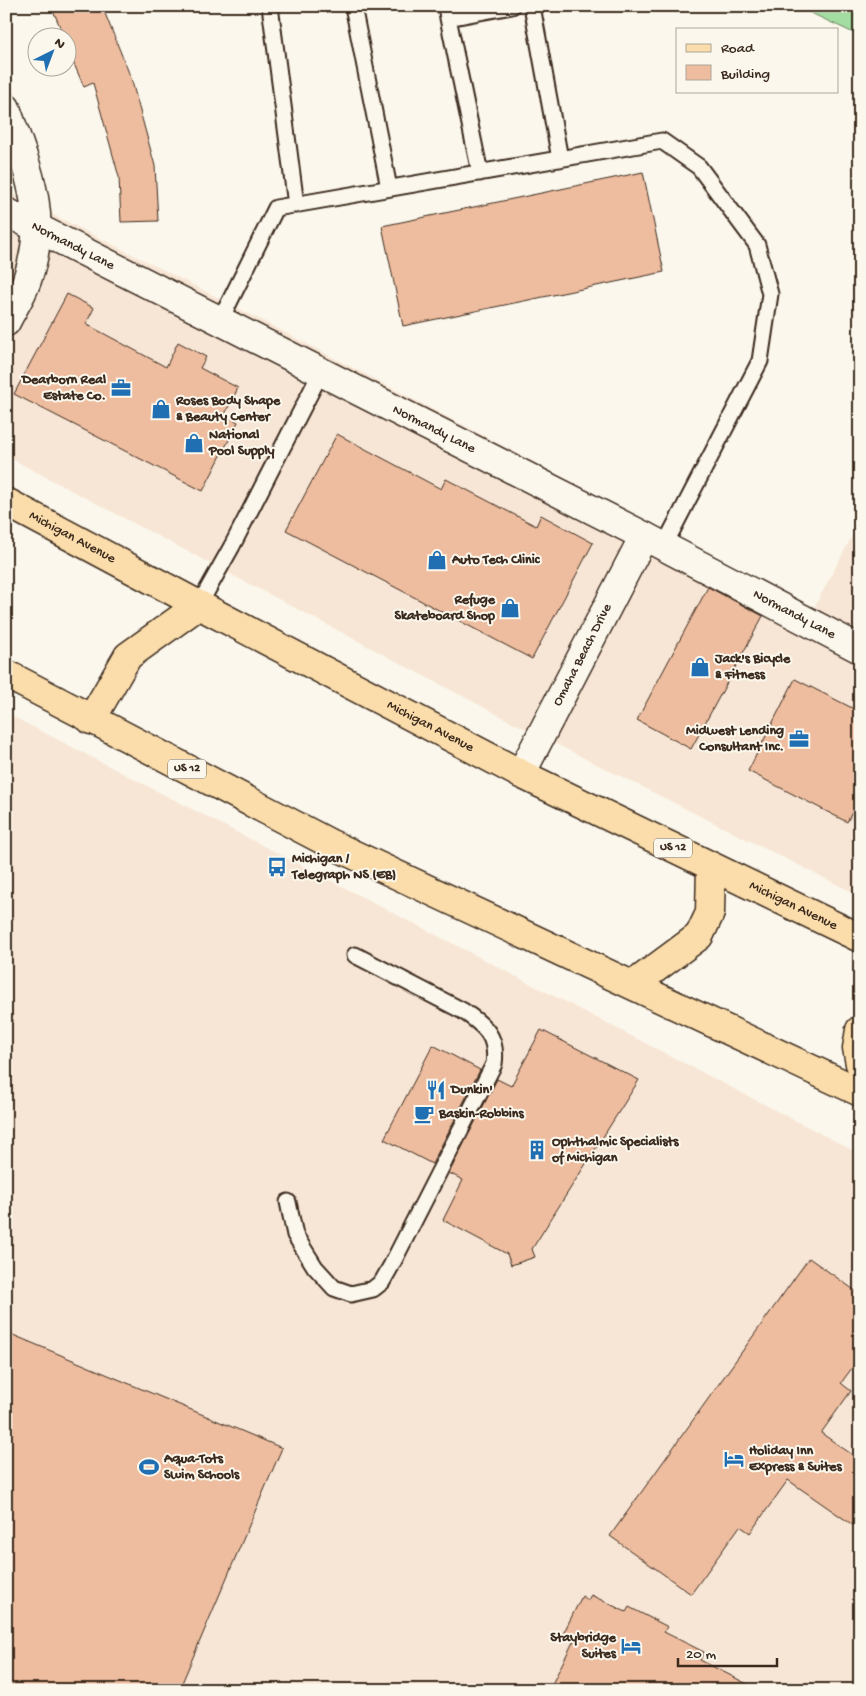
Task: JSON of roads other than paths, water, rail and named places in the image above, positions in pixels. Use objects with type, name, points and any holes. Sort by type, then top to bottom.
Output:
[{"type":"main road","name":"Michigan Avenue","points":[[6,502],[521,774],[860,938]]},
{"type":"main road","points":[[91,720],[128,656],[199,605]]},
{"type":"main road","name":"US 12","points":[[6,674],[91,720],[337,846],[860,1092]]},
{"type":"main road","points":[[633,985],[699,936],[710,913],[712,868]]},
{"type":"main road","points":[[860,1030],[857,1048],[860,1064]]},
{"type":"street","points":[[6,108],[32,182],[37,228],[35,252],[26,282],[6,322]]},
{"type":"street","name":"Normandy Lane","points":[[6,212],[654,541],[860,648]]},
{"type":"street","name":"Omaha Beach Drive","points":[[521,774],[654,541]]},
{"type":"lane","points":[[270,6],[296,205]]},
{"type":"lane","points":[[353,6],[388,188]]},
{"type":"lane","points":[[480,173],[447,12],[512,6]]},
{"type":"lane","points":[[532,6],[560,159]]},
{"type":"lane","points":[[220,321],[276,208],[662,141],[700,167],[757,245],[770,294],[760,361],[654,541]]},
{"type":"lane","points":[[199,605],[232,546],[321,372]]},
{"type":"lane","points":[[288,1202],[295,1234],[315,1267],[334,1288],[351,1294],[373,1289],[382,1282],[391,1266],[494,1064],[496,1052],[494,1041],[489,1033],[463,1010],[355,955]]},
{"type":"place","name":"Dearborn Real Estate Co.","points":[[121,388]]},
{"type":"place","name":"Roses Body Shape & Beauty Center","points":[[161,409]]},
{"type":"place","name":"National Pool Supply","points":[[194,443]]},
{"type":"place","name":"Auto Tech Clinic","points":[[437,560]]},
{"type":"place","name":"Refuge Skateboard Shop","points":[[510,608]]},
{"type":"place","name":"Jack's Bicycle & Fitness","points":[[700,667]]},
{"type":"place","name":"Midwest Lending Consultant Inc.","points":[[799,739]]},
{"type":"place","name":"Michigan / Telegraph NS (EB)","points":[[277,867]]},
{"type":"place","name":"Dunkin'","points":[[436,1090]]},
{"type":"place","name":"Baskin-Robbins","points":[[424,1114]]},
{"type":"place","name":"Ophthalmic Specialists of Michigan","points":[[537,1150]]},
{"type":"place","name":"Holiday Inn Express & Suites","points":[[734,1459]]},
{"type":"place","name":"Aqua-Tots Swim Schools","points":[[149,1467]]},
{"type":"place","name":"Staybridge Suites","points":[[631,1646]]}]
